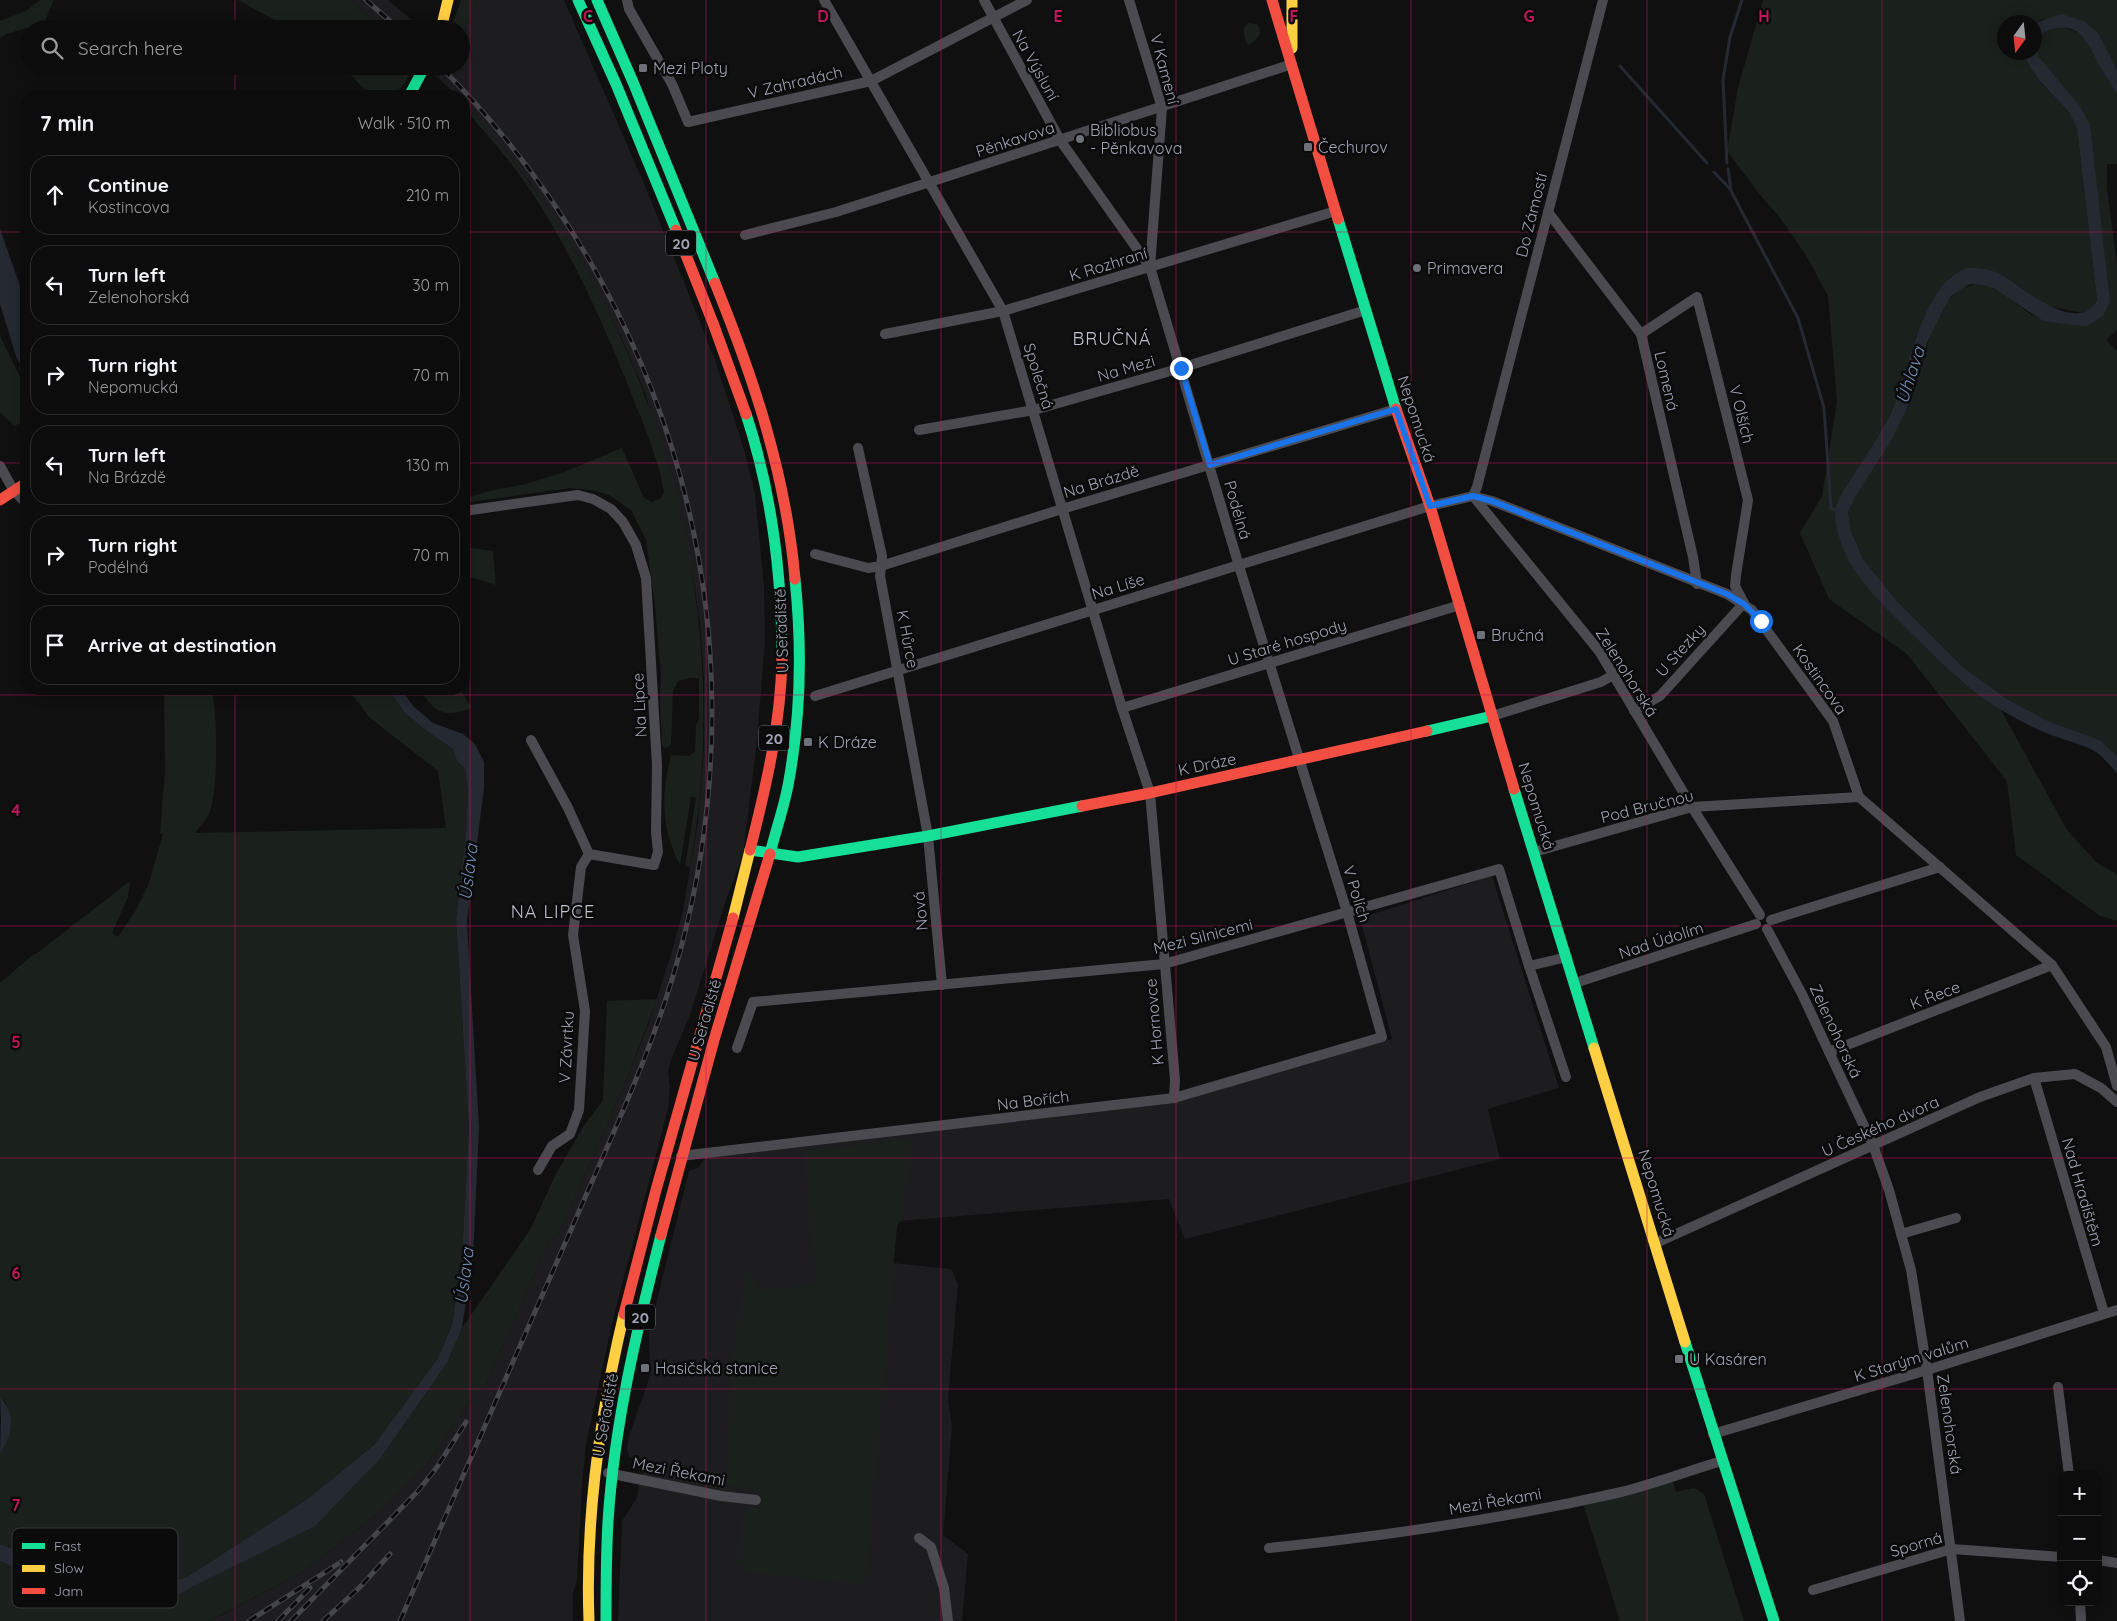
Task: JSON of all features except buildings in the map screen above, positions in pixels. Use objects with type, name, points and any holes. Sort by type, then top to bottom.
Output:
[{"type":"main road","points":[[443,20],[448,0]]},
{"type":"main road","name":"U Seřadiště","points":[[578,0],[604,55],[719,337],[752,434],[766,488],[775,544],[781,600],[782,662],[777,722],[768,777],[725,948],[639,1247],[617,1340],[588,1520],[589,1621]]},
{"type":"main road","name":"20","points":[[597,0],[619,49]]},
{"type":"main road","points":[[609,0],[619,49]]},
{"type":"main road","name":"Nepomucká","points":[[1272,0],[1396,409],[1430,506],[1492,716],[1656,1243],[1713,1434],[1774,1621]]},
{"type":"main road","points":[[1292,0],[1292,64]]},
{"type":"main road","name":"U Seřadiště","points":[[606,1621],[611,1474],[636,1331],[681,1156],[770,854],[788,782],[797,717],[799,668],[792,540],[767,429],[730,324],[619,49]]},
{"type":"main road","points":[[412,90],[420,75]]},
{"type":"main road","points":[[0,500],[20,487]]},
{"type":"main road","name":"K Dráze","points":[[750,850],[798,857],[928,836],[1150,793],[1492,716]]},
{"type":"street","name":"V Zahradách","points":[[627,0],[629,10],[672,84],[688,122],[871,81],[1027,0]]},
{"type":"street","name":"Společná","points":[[824,0],[1003,312],[1094,609],[1122,708],[1150,793]]},
{"type":"street","name":"Na Výsluní","points":[[984,0],[1060,140],[1150,267]]},
{"type":"street","name":"V Kamení","points":[[1130,0],[1162,108],[1150,267]]},
{"type":"street","name":"Do Zámostí","points":[[1473,496],[1477,487],[1603,0]]},
{"type":"street","name":"Pěnkavova","points":[[745,235],[836,212],[1162,108],[1292,64]]},
{"type":"street","name":"K Rozhraní","points":[[885,334],[1003,312],[1336,211]]},
{"type":"street","name":"Lomená","points":[[1548,212],[1641,334],[1693,557],[1697,584]]},
{"type":"street","name":"Podélná","points":[[1150,267],[1239,566],[1300,760]]},
{"type":"street","name":"V Olších","points":[[1641,334],[1697,297],[1748,500],[1736,575],[1736,586],[1744,604]]},
{"type":"street","name":"Na Mezi","points":[[918,430],[1034,410],[1181,368],[1366,310]]},
{"type":"street","name":"Na Brázdě","points":[[815,554],[868,568],[881,566],[1062,508],[1396,409]]},
{"type":"street","name":"K Hůrce","points":[[858,448],[882,556],[880,576],[928,836]]},
{"type":"street","points":[[0,466],[14,491],[20,497]]},
{"type":"street","name":"Na Lipce","points":[[470,510],[578,495],[594,498],[611,509],[623,522],[636,545],[646,578],[657,764],[656,832],[658,852],[654,865],[589,854]]},
{"type":"street","points":[[1430,506],[1473,496]]},
{"type":"street","name":"Kostincova","points":[[1473,496],[1492,501],[1697,584],[1727,594],[1744,604],[1761,621],[1833,721],[1859,797],[2052,965],[2106,1048],[2117,1086]]},
{"type":"street","name":"Zelenohorská","points":[[1473,496],[1599,651],[1758,920]]},
{"type":"street","name":"Na Líše","points":[[815,696],[1430,506]]},
{"type":"street","name":"U Stezky","points":[[1634,710],[1660,696],[1744,604]]},
{"type":"street","name":"U Staré hospody","points":[[1122,708],[1460,605]]},
{"type":"street","points":[[1492,716],[1601,682],[1613,675]]},
{"type":"street","points":[[531,740],[568,808],[589,854]]},
{"type":"street","name":"V Polích","points":[[1300,760],[1347,912],[1382,1037]]},
{"type":"street","name":"K Hornovce","points":[[1150,793],[1174,1098]]},
{"type":"street","name":"Pod Bručnou","points":[[1534,852],[1692,807],[1859,797]]},
{"type":"street","name":"Nová","points":[[928,836],[942,984]]},
{"type":"street","name":"V Závrtku","points":[[538,1170],[552,1146],[570,1134],[579,1110],[585,1011],[573,935],[581,867],[589,854]]},
{"type":"street","points":[[1758,920],[1767,915],[1769,925],[1940,868]]},
{"type":"street","name":"Mezi Silnicemi","points":[[737,1048],[753,1002],[1164,964],[1498,869],[1529,966]]},
{"type":"street","name":"Nad Údolím","points":[[1575,983],[1758,920]]},
{"type":"street","name":"Zelenohorská","points":[[1769,925],[1873,1145],[1889,1190],[1911,1270],[1928,1370],[1960,1621]]},
{"type":"street","points":[[1566,1077],[1529,966],[1567,957]]},
{"type":"street","name":"K Řece","points":[[1829,1052],[2052,965]]},
{"type":"street","name":"Na Bořích","points":[[681,1156],[1174,1098],[1382,1037]]},
{"type":"street","name":"U Českého dvora","points":[[1656,1243],[1980,1097],[2034,1078],[2074,1074],[2101,1088],[2117,1102]]},
{"type":"street","name":"Nad Hradištěm","points":[[2034,1078],[2104,1313]]},
{"type":"street","points":[[1901,1234],[1956,1218]]},
{"type":"street","name":"K Starým valům","points":[[1713,1434],[1928,1370],[2117,1310]]},
{"type":"street","points":[[2058,1387],[2068,1471]]},
{"type":"street","name":"Mezi Řekami","points":[[1269,1548],[1370,1538],[1516,1514],[1619,1492],[1722,1460]]},
{"type":"street","name":"Mezi Řekami","points":[[595,1471],[722,1496],[756,1500]]},
{"type":"street","points":[[919,1538],[931,1547],[944,1588],[948,1621]]},
{"type":"street","name":"Sporná","points":[[1813,1590],[1952,1548],[2057,1557]]},
{"type":"street","points":[[2102,1561],[2117,1563]]},
{"type":"street","points":[[2080,1606],[2081,1621]]},
{"type":"shaded area","points":[[40,0],[54,0],[45,20],[20,20],[20,30],[0,38],[0,21],[26,11]]},
{"type":"shaded area","points":[[238,0],[349,0],[374,20],[275,20]]},
{"type":"shaded area","points":[[349,0],[388,0],[411,20],[374,20]]},
{"type":"shaded area","points":[[461,0],[478,0],[468,20],[454,20]]},
{"type":"shaded area","points":[[478,0],[564,0],[645,186],[716,363],[743,446],[755,494],[764,587],[765,642],[757,740],[743,855],[725,903],[690,1015],[671,1060],[668,1072],[670,1088],[668,1109],[612,1323],[586,1444],[577,1580],[573,1593],[573,1621],[210,1621],[301,1573],[376,1515],[427,1464],[476,1392],[485,1386],[550,1239],[557,1235],[566,1218],[649,1023],[683,910],[698,822],[704,747],[704,679],[700,624],[693,576],[646,395],[621,337],[579,258],[529,181],[470,111],[470,90],[451,90],[435,75],[470,75],[470,20],[468,20]]},
{"type":"shaded area","points":[[1763,0],[2117,0],[2117,70],[2099,34],[2042,20],[2042,15],[1997,15],[1997,60],[2027,60],[2036,76],[2067,110],[2077,128],[2097,299],[2093,307],[2083,313],[2048,306],[2001,274],[1951,276],[1933,302],[1915,339],[1898,398],[1881,433],[1845,488],[1835,510],[1838,534],[1956,677],[2001,710],[2067,830],[2097,863],[2117,874],[2117,921],[2100,916],[2016,855],[2007,781],[1907,654],[1829,599],[1800,533],[1822,496],[1837,401],[1828,296],[1807,257],[1782,220],[1727,151],[1738,88]]},
{"type":"shaded area","points":[[1248,23],[1257,24],[1260,30],[1257,38],[1249,45],[1246,43],[1243,29]]},
{"type":"shaded area","points":[[2061,27],[2079,33],[2088,41],[2117,94],[2117,164],[2107,164],[2107,189],[2117,263],[2117,330],[2106,340],[2117,351],[2117,756],[2100,740],[2048,721],[2007,699],[1964,668],[1897,601],[1863,559],[1851,531],[1848,512],[1910,403],[1932,330],[1941,312],[1951,297],[1964,287],[1981,285],[1998,290],[2028,312],[2047,321],[2103,316],[2090,124],[2041,60],[2042,34]]},
{"type":"shaded area","points":[[351,75],[409,75],[406,82],[399,90],[365,90]]},
{"type":"shaded area","points":[[470,111],[530,184],[586,270],[631,362],[666,459],[690,559],[702,661],[702,764],[690,867],[685,866],[696,798],[691,797],[680,865],[669,838],[664,798],[671,755],[689,756],[695,751],[696,725],[699,719],[699,678],[678,681],[673,691],[671,745],[665,748],[662,745],[661,676],[655,605],[646,540],[631,510],[609,495],[592,490],[570,488],[470,502],[470,497],[489,491],[526,484],[564,472],[622,448],[644,498],[652,502],[661,498],[664,492],[654,452],[597,312],[546,214],[507,159],[470,115]]},
{"type":"shaded area","points":[[0,336],[20,377],[20,424],[14,426],[0,412]]},
{"type":"shaded area","points":[[470,548],[493,551],[496,585],[470,577]]},
{"type":"shaded area","points":[[164,695],[213,695],[216,734],[214,788],[209,814],[195,833],[446,828],[438,771],[369,717],[352,695],[392,695],[405,713],[453,749],[457,761],[465,769],[468,791],[466,834],[456,920],[469,1128],[462,1256],[452,1325],[438,1358],[374,1445],[306,1500],[187,1577],[178,1580],[178,1528],[12,1528],[12,1549],[0,1544],[0,1454],[5,1446],[6,1403],[0,1397],[0,983],[34,954],[130,881],[128,897],[112,933],[118,937],[136,910],[149,883],[163,834],[160,834],[165,771]]},
{"type":"shaded area","points":[[424,695],[463,695],[471,708],[446,713],[435,708]]},
{"type":"shaded area","points":[[1492,876],[1559,1088],[1488,1109],[1500,1159],[1185,1239],[1169,1199],[900,1221],[897,1226],[893,1263],[951,1269],[958,1284],[948,1399],[952,1426],[943,1535],[968,1554],[962,1621],[618,1621],[622,1521],[637,1498],[642,1463],[629,1456],[627,1449],[629,1436],[650,1376],[649,1332],[689,1171],[699,1167],[705,1157],[1163,1104],[1392,1039],[1360,918]]},
{"type":"shaded area","points":[[657,999],[628,1076],[566,1218],[557,1235],[550,1239],[485,1386],[476,1392],[427,1464],[376,1515],[301,1573],[209,1621],[0,1621],[0,1561],[12,1566],[12,1608],[178,1608],[178,1595],[242,1562],[380,1459],[447,1363],[462,1328],[530,1230],[556,1174],[583,1127],[603,1100],[607,1001]]},
{"type":"shaded area","points":[[908,1140],[911,1145],[902,1222],[900,1221],[897,1226],[865,1584],[744,1572],[744,1565],[738,1564],[741,1522],[747,1511],[759,1506],[761,1490],[724,1485],[730,1419],[731,1372],[745,1269],[752,1275],[757,1290],[817,1285],[803,1151]]},
{"type":"shaded area","points":[[1671,1476],[1676,1492],[1694,1488],[1704,1494],[1744,1621],[1620,1621],[1582,1500]]},
{"type":"water","points":[[2062,14],[2085,22],[2099,34],[2117,70],[2117,94],[2089,45],[2079,33],[2072,29],[2064,28],[2054,29],[2042,34],[2042,21]]},
{"type":"water","name":"Úhlava","points":[[2027,60],[2041,60],[2079,105],[2090,124],[2110,302],[2103,316],[2087,326],[2043,321],[1995,289],[1983,285],[1970,284],[1951,296],[1927,343],[1910,402],[1892,439],[1857,494],[1848,512],[1851,531],[1863,559],[1897,601],[1964,668],[2007,699],[2048,721],[2100,740],[2117,756],[2117,773],[2093,750],[2046,733],[2017,719],[1988,702],[1953,674],[1895,617],[1865,584],[1845,553],[1835,518],[1836,505],[1842,493],[1879,434],[1895,404],[1917,334],[1925,316],[1944,284],[1956,274],[1969,268],[1981,268],[1994,272],[2002,275],[2050,306],[2064,312],[2077,313],[2088,310],[2097,300],[2077,128],[2067,110],[2030,68]]},
{"type":"water","points":[[0,229],[20,286],[20,364],[0,304]]},
{"type":"water","name":"Úslava","points":[[392,695],[405,695],[413,706],[433,723],[463,734],[475,744],[484,762],[484,788],[467,921],[479,1128],[473,1257],[462,1328],[447,1363],[380,1459],[315,1526],[178,1595],[178,1580],[187,1577],[306,1500],[374,1445],[438,1358],[452,1325],[462,1256],[469,1128],[456,920],[466,834],[468,791],[465,769],[457,761],[453,749],[405,713]]},
{"type":"water","points":[[0,1397],[9,1411],[11,1425],[7,1440],[0,1454],[1,1418]]},
{"type":"water","points":[[0,1544],[12,1549],[12,1566],[0,1561]]},
{"type":"waterway","points":[[1727,163],[1723,80],[1730,37],[1742,0]]},
{"type":"waterway","points":[[1620,66],[1707,163]]},
{"type":"waterway","points":[[1728,169],[1731,191],[1798,318],[1824,408],[1831,509],[1837,510]]},
{"type":"waterway","points":[[1714,172],[1731,190]]},
{"type":"railway","points":[[366,0],[389,20]]},
{"type":"railway","points":[[448,75],[461,90]]},
{"type":"railway","points":[[400,1621],[616,1127],[658,1021],[681,948],[705,828],[712,708],[704,590],[680,475],[641,364],[588,258],[521,158],[470,100]]},
{"type":"railway","points":[[291,1621],[418,1491],[437,1467],[466,1422]]},
{"type":"railway","points":[[323,1621],[360,1587],[390,1554]]},
{"type":"railway","points":[[249,1621],[341,1562]]},
{"type":"railway","points":[[278,1621],[310,1588]]},
{"type":"traffic: fast","points":[[578,0],[616,84],[676,230]]},
{"type":"traffic: fast","points":[[597,0],[633,82],[715,283]]},
{"type":"traffic: fast","points":[[412,90],[420,75]]},
{"type":"traffic: fast","points":[[1338,219],[1396,409]]},
{"type":"traffic: fast","points":[[746,414],[763,474],[774,534],[780,596],[782,658]]},
{"type":"traffic: fast","points":[[770,854],[787,789],[796,730],[799,680],[799,629],[795,579]]},
{"type":"traffic: fast","points":[[1427,731],[1492,716]]},
{"type":"traffic: fast","points":[[1514,789],[1594,1048]]},
{"type":"traffic: fast","points":[[750,850],[798,857],[928,836],[1082,806]]},
{"type":"traffic: fast","points":[[606,1621],[606,1559],[615,1449],[635,1342],[661,1235]]},
{"type":"traffic: fast","points":[[1685,1342],[1774,1621]]},
{"type":"traffic: slow","points":[[443,20],[448,0]]},
{"type":"traffic: slow","points":[[1292,0],[1292,48]]},
{"type":"traffic: slow","points":[[733,918],[750,850]]},
{"type":"traffic: slow","points":[[1594,1048],[1685,1342]]},
{"type":"traffic: slow","points":[[589,1621],[589,1544],[596,1466],[601,1428],[624,1314]]},
{"type":"traffic: jam","points":[[1272,0],[1338,219]]},
{"type":"traffic: jam","points":[[676,230],[713,323],[746,414]]},
{"type":"traffic: jam","points":[[715,283],[743,355],[766,428],[784,502],[791,540],[795,579]]},
{"type":"traffic: jam","points":[[1396,409],[1430,506],[1514,789]]},
{"type":"traffic: jam","points":[[0,500],[20,487]]},
{"type":"traffic: jam","points":[[750,850],[776,731],[782,658]]},
{"type":"traffic: jam","points":[[1082,806],[1150,793],[1427,731]]},
{"type":"traffic: jam","points":[[661,1235],[714,1040],[770,854]]},
{"type":"traffic: jam","points":[[624,1314],[656,1190],[733,918]]},
{"type":"place","name":"Mezi Ploty","points":[[643,68]]},
{"type":"place","name":"Bibliobus - Pěnkavova","points":[[1080,139]]},
{"type":"place","name":"Čechurov","points":[[1308,147]]},
{"type":"place","name":"Primavera","points":[[1417,268]]},
{"type":"place","name":"Bručná","points":[[1481,635]]},
{"type":"place","name":"K Dráze","points":[[808,742]]},
{"type":"place","name":"U Kasáren","points":[[1679,1359]]},
{"type":"place","name":"Hasičská stanice","points":[[645,1368]]},
{"type":"district","name":"BRUČNÁ","points":[[1112,338]]},
{"type":"district","name":"NA LIPCE","points":[[553,911]]},
{"type":"route","points":[[1181,368],[1210,465],[1396,409],[1430,506],[1473,496],[1492,501],[1697,584],[1727,594],[1752,610],[1761,621]]}]
